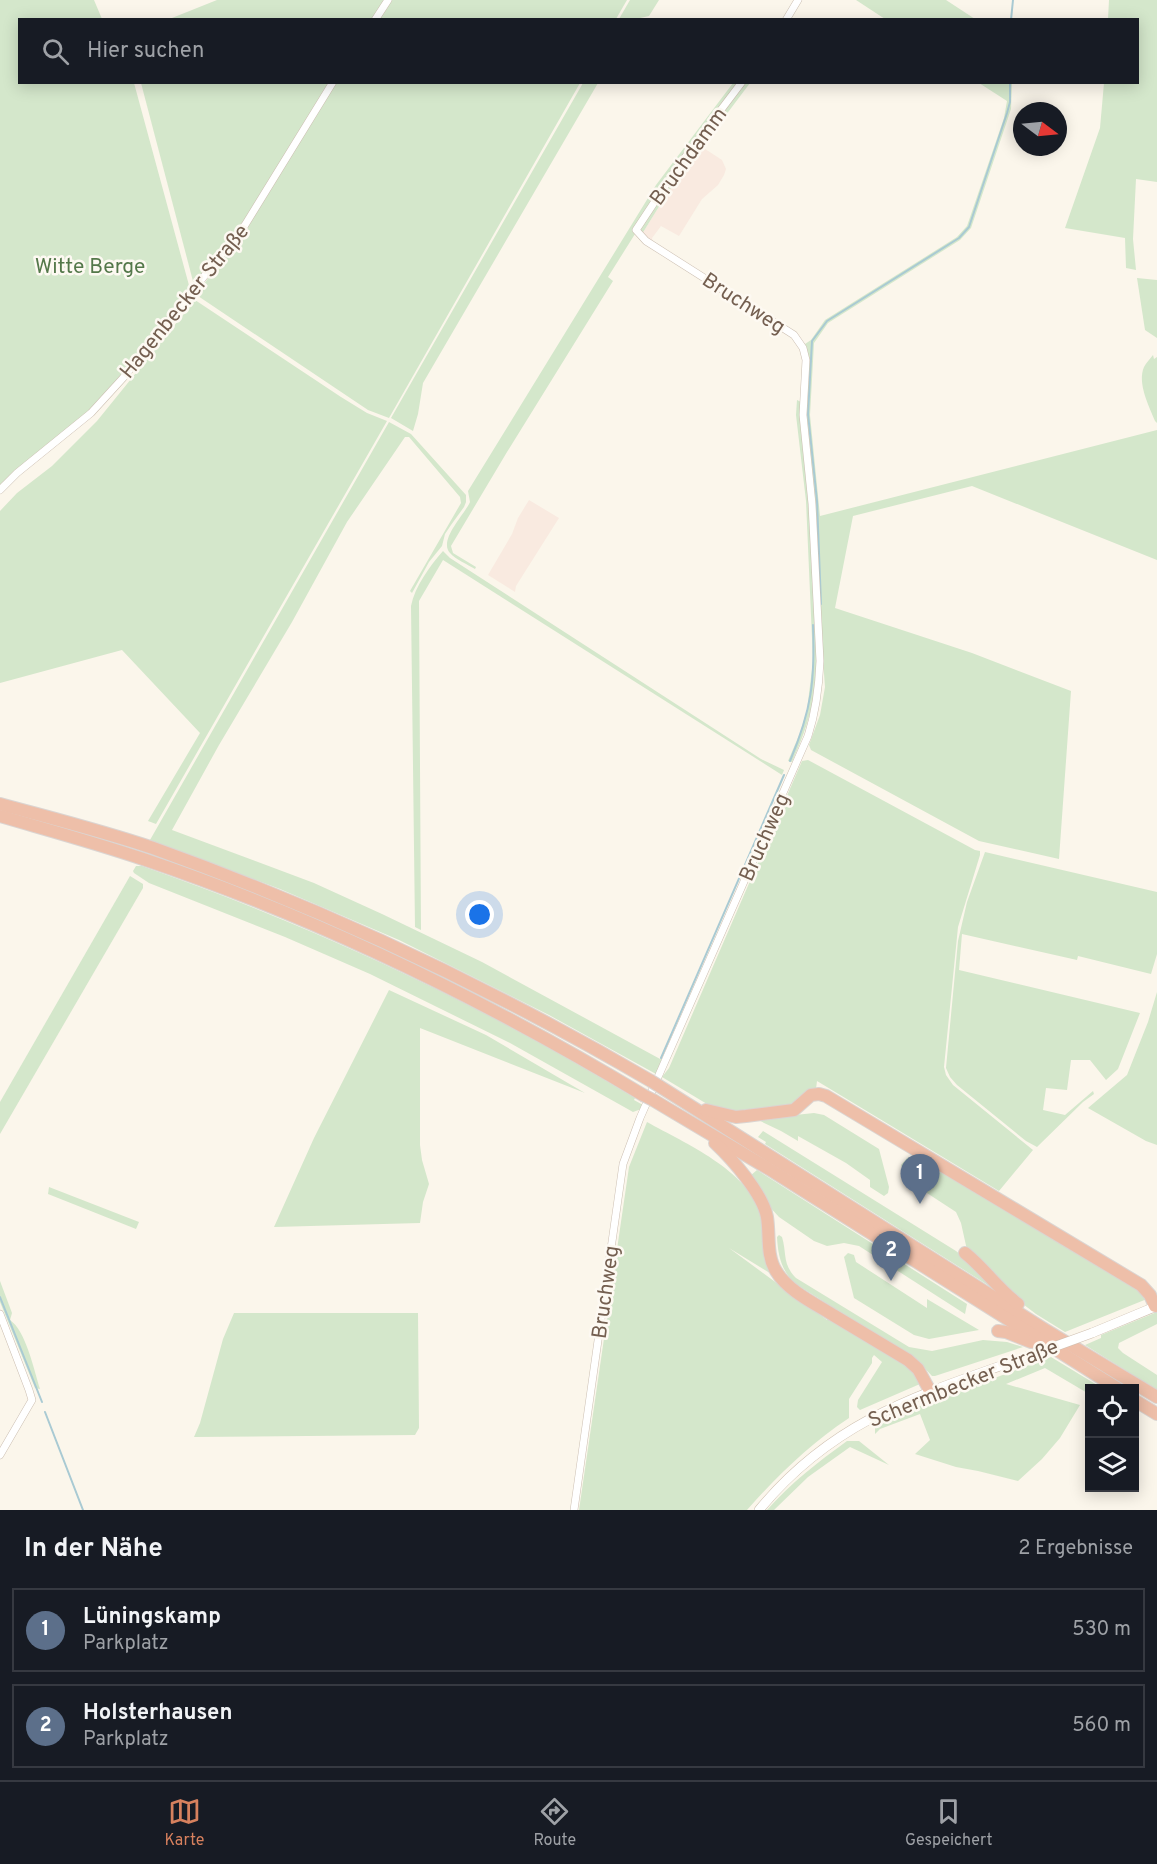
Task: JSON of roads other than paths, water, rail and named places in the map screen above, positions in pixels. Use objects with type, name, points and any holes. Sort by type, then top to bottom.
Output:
[{"type":"highway","points":[[0,804],[151,848],[288,900],[419,958],[579,1039],[694,1107],[1044,1329],[1157,1397]]},
{"type":"highway","points":[[0,816],[132,855],[259,902],[386,957],[514,1020],[769,1169],[1109,1384]]},
{"type":"highway","points":[[694,1107],[736,1117],[794,1110],[811,1095],[826,1096],[1141,1285],[1156,1306]]},
{"type":"highway","points":[[697,1126],[727,1154],[759,1198],[766,1211],[770,1258],[780,1278],[798,1293],[908,1360],[918,1369],[930,1391]]},
{"type":"highway","points":[[965,1253],[1009,1297],[1042,1321],[1044,1329]]},
{"type":"highway","points":[[998,1331],[1030,1341],[1060,1360],[1074,1361]]},
{"type":"highway","points":[[1139,1403],[1157,1414]]},
{"type":"main road","name":"Schermbecker Straße","points":[[759,1510],[793,1473],[831,1442],[883,1411],[930,1391],[1092,1333],[1156,1306]]},
{"type":"street","points":[[376,18],[388,0]]},
{"type":"street","points":[[787,18],[798,0]]},
{"type":"street","name":"Hagenbecker Straße","points":[[0,490],[17,473],[91,413],[130,369],[245,225],[332,84]]},
{"type":"street","name":"Bruchdamm","points":[[636,230],[677,168],[740,84]]},
{"type":"street","name":"Bruchweg","points":[[574,1510],[624,1164],[640,1118],[808,736],[815,713],[819,686],[820,661],[812,504],[803,415],[806,360],[803,348],[794,334],[641,237],[636,230]]},
{"type":"street","points":[[0,1314],[32,1400],[0,1455]]},
{"type":"waterway","points":[[1011,18],[1013,0]]},
{"type":"waterway","points":[[821,604],[817,501],[808,414],[812,341],[827,321],[959,238],[969,227],[1007,113],[1010,102],[1010,84]]},
{"type":"waterway","points":[[790,761],[803,726],[810,694],[813,625]]},
{"type":"waterway","points":[[661,1058],[784,775]]},
{"type":"waterway","points":[[0,1297],[42,1402]]},
{"type":"waterway","points":[[45,1412],[83,1510]]},
{"type":"place","name":"Lüningskamp","points":[[920,1204]]},
{"type":"place","name":"Holsterhausen","points":[[891,1281]]},
{"type":"park label","name":"Witte Berge","points":[[90,266]]}]
